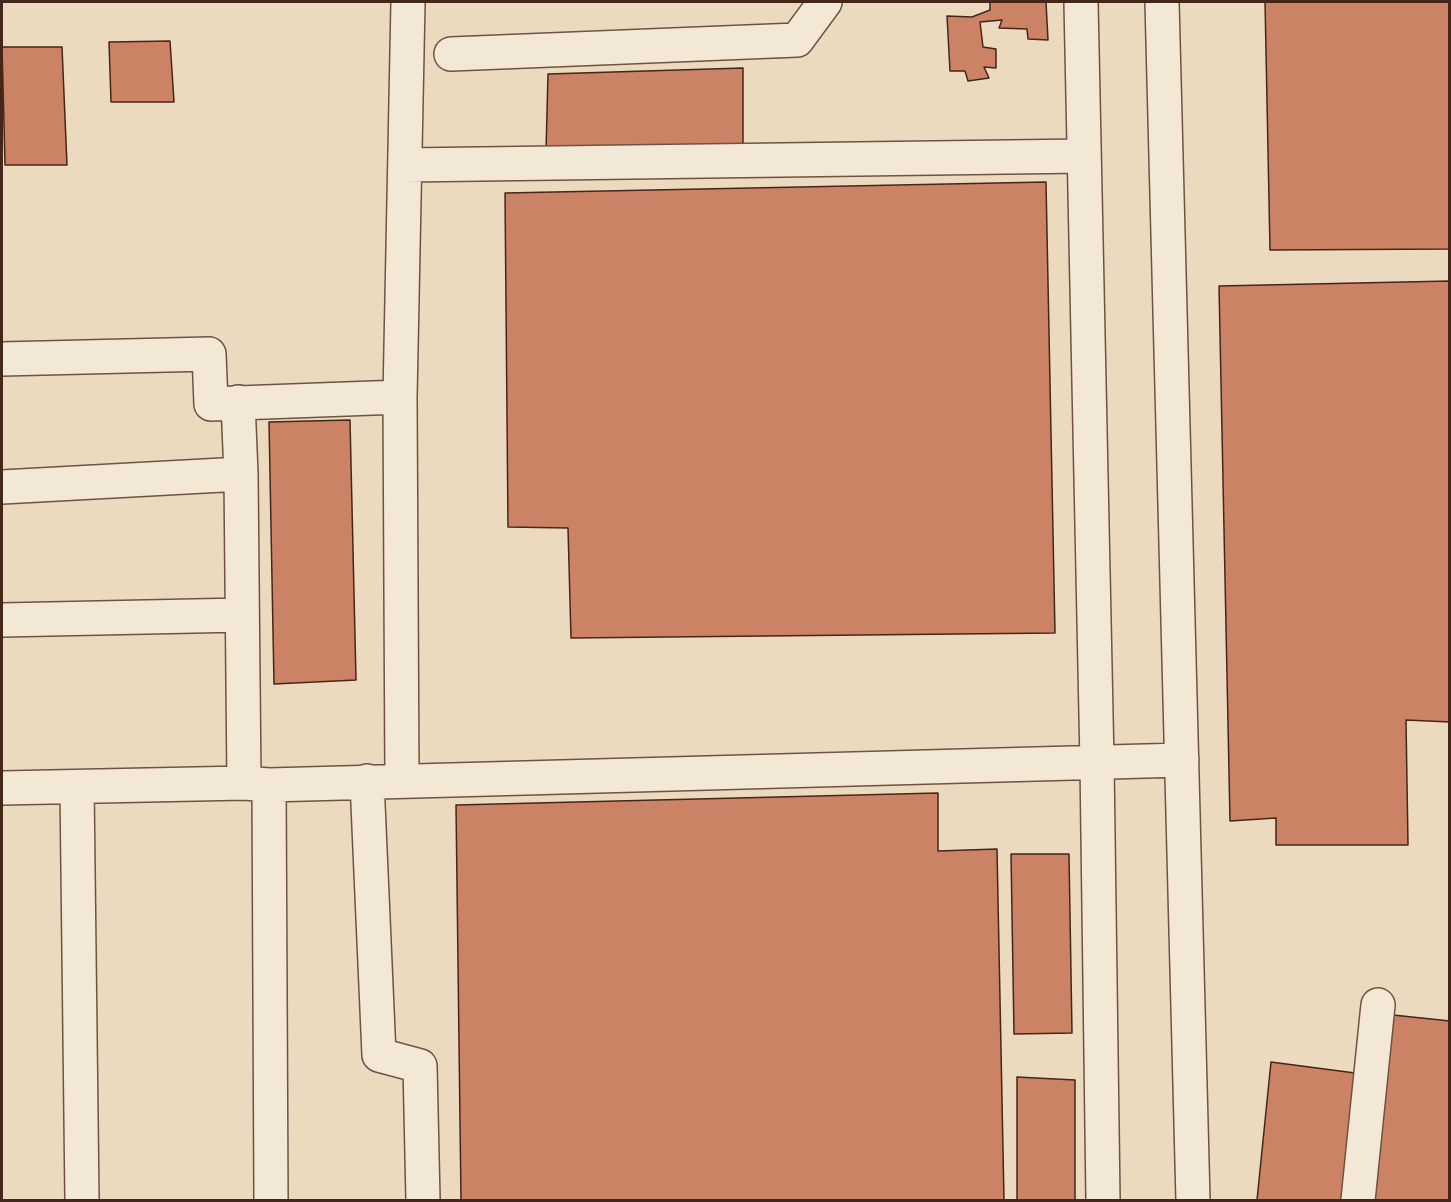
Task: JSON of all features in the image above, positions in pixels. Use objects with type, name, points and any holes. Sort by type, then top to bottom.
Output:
[{"type":"street","points":[[402,781],[400,397],[408,2]]},
{"type":"street","points":[[451,54],[797,40],[825,2]]},
{"type":"street","points":[[1080,2],[1097,762],[1103,1200]]},
{"type":"street","points":[[1162,2],[1193,1200]]},
{"type":"street","points":[[405,165],[1084,156]]},
{"type":"street","points":[[2,359],[209,354],[211,404],[400,397]]},
{"type":"street","points":[[238,402],[242,615],[256,784],[270,1200]]},
{"type":"street","points":[[2,487],[241,474]]},
{"type":"street","points":[[2,620],[242,615]]},
{"type":"street","points":[[2,788],[402,781],[1182,759]]},
{"type":"street","points":[[367,781],[379,1054],[420,1066],[423,1200]]},
{"type":"street","points":[[77,787],[82,1200]]},
{"type":"street","points":[[1358,1200],[1377,1005]]},
{"type":"building","points":[[990,2],[1046,2],[1048,40],[1028,39],[1027,29],[999,28],[1002,20],[980,22],[983,47],[996,49],[996,68],[984,67],[989,78],[968,81],[965,71],[950,71],[947,16],[972,17],[990,10]]},
{"type":"building","points":[[1265,2],[1450,2],[1450,249],[1270,250]]},
{"type":"building","points":[[170,41],[174,102],[111,102],[109,42]]},
{"type":"building","points":[[2,47],[62,47],[67,165],[5,165]]},
{"type":"building","points":[[743,68],[743,148],[546,151],[548,74]]},
{"type":"building","points":[[1046,182],[1055,633],[571,638],[568,528],[508,527],[505,193]]},
{"type":"building","points":[[1450,281],[1450,722],[1406,720],[1408,845],[1276,845],[1276,818],[1230,821],[1219,286]]},
{"type":"building","points":[[350,420],[356,680],[274,684],[269,422]]},
{"type":"building","points":[[938,793],[938,851],[997,849],[1004,1200],[461,1200],[456,805]]},
{"type":"building","points":[[1011,854],[1069,854],[1072,1033],[1014,1034]]},
{"type":"building","points":[[1393,1015],[1450,1021],[1450,1200],[1374,1200]]},
{"type":"building","points":[[1271,1062],[1355,1073],[1341,1200],[1257,1200]]},
{"type":"building","points":[[1017,1077],[1075,1080],[1075,1200],[1017,1200]]}]
